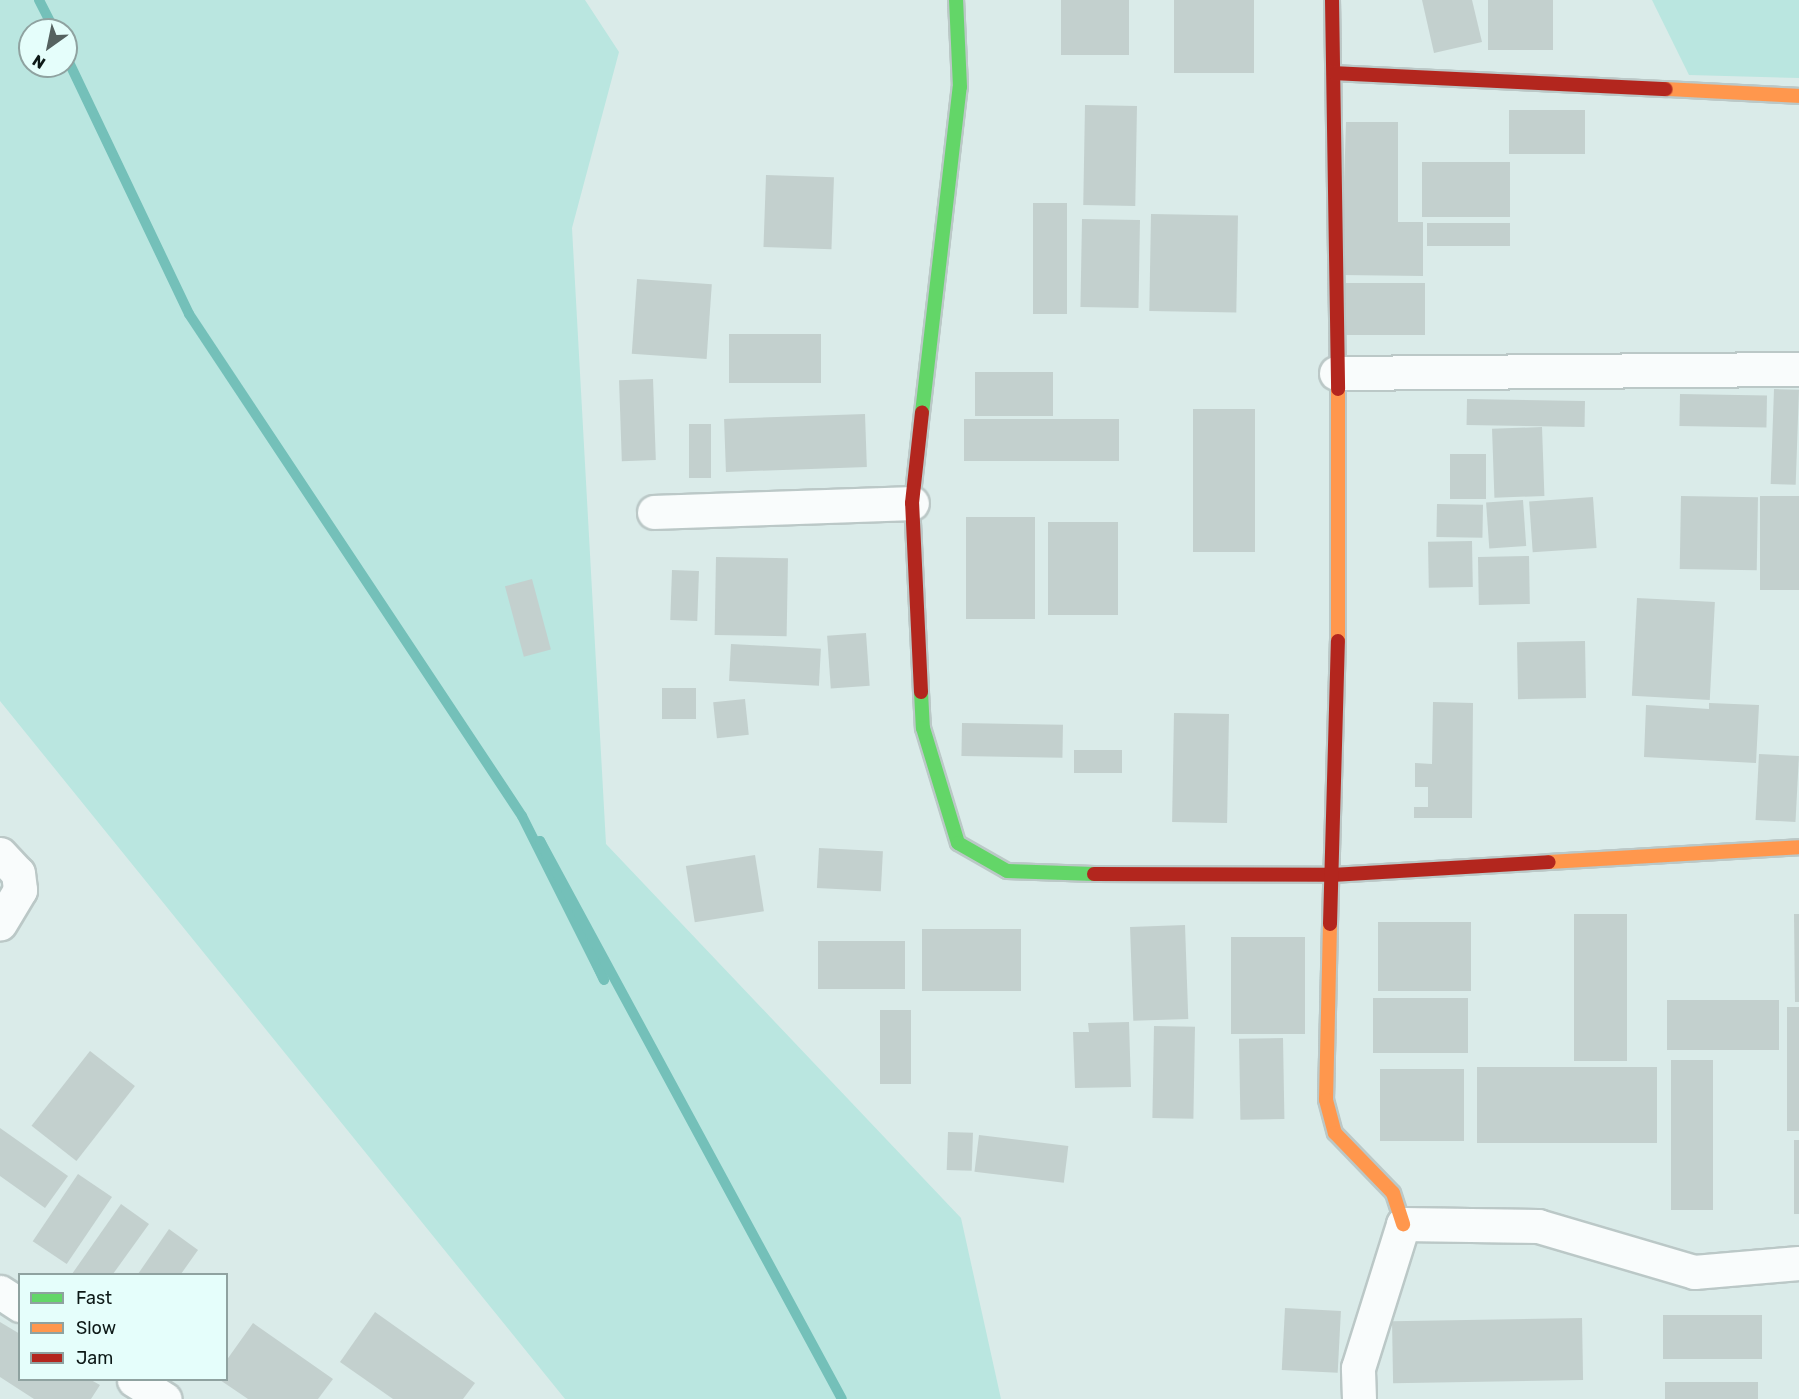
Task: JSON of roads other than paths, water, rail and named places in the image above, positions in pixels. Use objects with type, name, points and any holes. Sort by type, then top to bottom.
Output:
[{"type":"street","points":[[956,0],[960,87],[912,503],[923,728],[958,843],[1007,871],[1332,875],[1799,847]]},
{"type":"street","points":[[1332,0],[1338,625],[1326,1100],[1335,1133],[1393,1193],[1403,1224],[1358,1368],[1359,1399]]},
{"type":"street","points":[[1334,73],[1799,96]]},
{"type":"street","points":[[1336,373],[1799,369]]},
{"type":"street","points":[[654,512],[912,503]]},
{"type":"street","points":[[0,854],[18,873],[20,890],[0,923]]},
{"type":"street","points":[[1403,1224],[1538,1226],[1694,1272],[1799,1263]]},
{"type":"street","points":[[0,1292],[18,1304]]},
{"type":"waterway","points":[[39,0],[48,18]]},
{"type":"waterway","points":[[76,78],[189,314],[522,816],[604,980],[540,841],[842,1399]]}]
